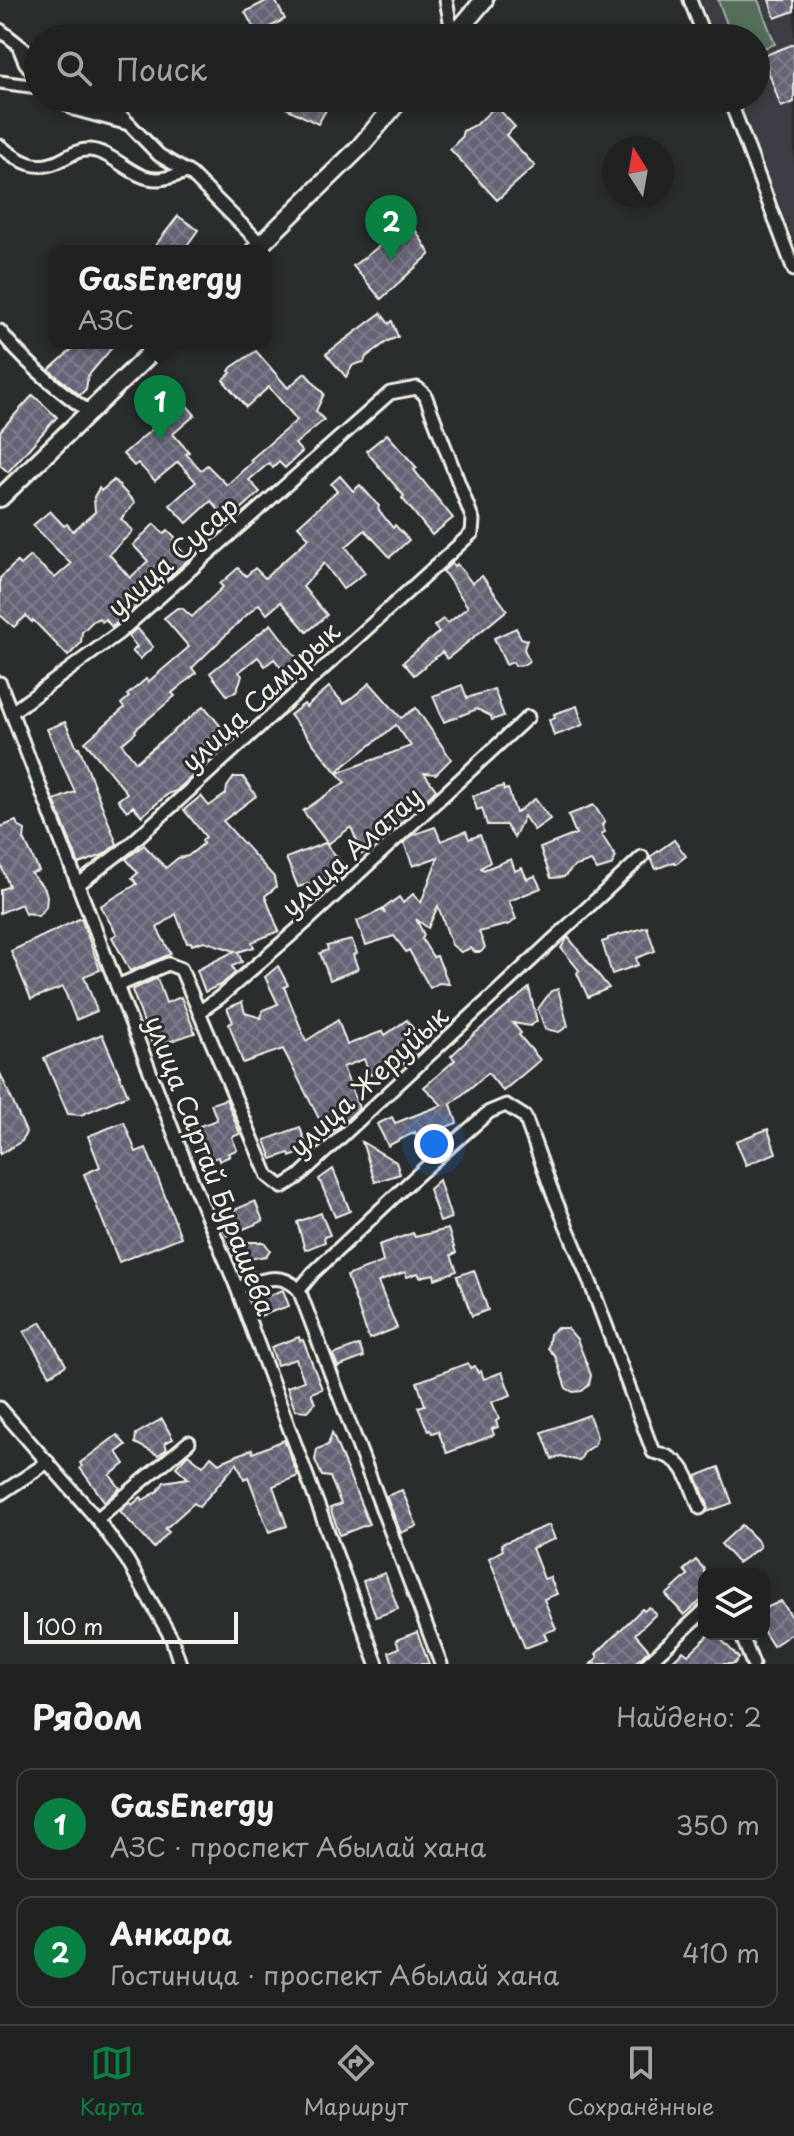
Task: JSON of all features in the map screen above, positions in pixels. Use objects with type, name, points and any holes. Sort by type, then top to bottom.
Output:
[{"type":"main road","points":[[463,24],[484,0]]},
{"type":"main road","points":[[260,245],[359,148],[389,112]]},
{"type":"main road","points":[[0,498],[155,349]]},
{"type":"street","points":[[446,0],[450,24]]},
{"type":"street","points":[[690,0],[699,24]]},
{"type":"street","points":[[0,30],[24,49]]},
{"type":"street","points":[[17,43],[24,60]]},
{"type":"street","points":[[0,82],[24,85]]},
{"type":"street","points":[[85,112],[130,124]]},
{"type":"street","points":[[118,112],[159,155],[188,172],[256,245]]},
{"type":"street","points":[[734,112],[794,270]]},
{"type":"street","points":[[0,146],[19,160],[34,166],[45,167],[84,150],[95,150],[144,176],[158,179],[188,172]]},
{"type":"street","points":[[0,331],[61,392],[89,412]]},
{"type":"street","name":"улица Сусар","points":[[12,712],[120,632],[390,393],[417,388],[425,395],[473,520],[473,529],[467,537]]},
{"type":"street","name":"улица Самурык","points":[[79,884],[137,838],[467,537]]},
{"type":"street","name":"улица Сартай Бурашева","points":[[0,683],[192,1180],[237,1288],[377,1664]]},
{"type":"street","name":"улица Алатау","points":[[199,1012],[350,883],[528,717]]},
{"type":"street","name":"улица Жеруйык","points":[[117,986],[168,964],[181,969],[268,1176],[282,1187],[298,1177],[642,857]]},
{"type":"street","points":[[299,1290],[313,1273],[413,1179],[489,1112],[506,1105],[517,1110],[530,1128],[653,1452],[670,1455],[682,1467],[700,1508]]},
{"type":"street","points":[[237,1288],[281,1277],[299,1290],[441,1664]]},
{"type":"street","points":[[0,1408],[97,1519],[152,1600],[172,1639],[174,1662]]},
{"type":"street","points":[[97,1519],[189,1442]]},
{"type":"street","points":[[0,1494],[48,1462]]},
{"type":"street","points":[[647,1664],[698,1617]]},
{"type":"street","points":[[743,1640],[753,1664]]},
{"type":"shaded area","points":[[700,0],[794,0],[794,242],[743,112],[770,112],[770,24],[709,24]]},
{"type":"green space","points":[[718,0],[758,0],[767,24],[727,24]]},
{"type":"building","points":[[268,0],[275,0],[285,19],[276,24],[252,24],[245,12]]},
{"type":"building","points":[[769,0],[794,0],[794,11],[775,18]]},
{"type":"building","points":[[794,44],[794,102],[781,107],[770,76],[770,53]]},
{"type":"building","points":[[294,112],[325,112],[318,124]]},
{"type":"building","points":[[490,112],[501,112],[515,127],[506,135],[535,166],[497,200],[450,149],[461,138],[463,131],[477,124]]},
{"type":"building","points":[[178,216],[198,230],[187,245],[156,245]]},
{"type":"building","points":[[403,223],[412,234],[416,231],[430,254],[381,299],[353,266],[390,238],[389,235]]},
{"type":"building","points":[[381,313],[389,324],[392,321],[398,337],[366,357],[364,362],[353,365],[346,377],[326,354]]},
{"type":"building","points":[[72,349],[111,349],[88,376],[86,389],[80,395],[49,370]]},
{"type":"building","points":[[256,351],[288,388],[305,373],[324,394],[316,411],[324,420],[295,444],[302,452],[285,468],[279,462],[273,468],[269,463],[249,480],[260,492],[239,511],[235,506],[224,516],[211,501],[187,523],[170,505],[196,482],[178,462],[155,481],[138,463],[134,466],[123,454],[184,402],[195,415],[173,434],[201,470],[207,465],[227,485],[252,462],[250,460],[297,420],[269,387],[246,407],[223,380],[231,373],[232,367]]},
{"type":"building","points":[[33,395],[57,417],[8,472],[0,465],[0,431]]},
{"type":"building","points":[[387,434],[417,468],[414,470],[453,518],[432,535],[366,451]]},
{"type":"building","points":[[340,476],[353,491],[360,485],[393,528],[395,525],[409,540],[390,557],[365,530],[346,547],[365,573],[343,589],[324,563],[303,587],[327,615],[307,632],[281,602],[267,614],[259,604],[240,621],[192,668],[196,673],[172,693],[175,696],[122,744],[136,762],[204,706],[222,728],[219,731],[222,735],[190,757],[200,769],[176,791],[142,816],[133,806],[127,811],[118,800],[127,793],[85,742],[124,708],[121,704],[129,697],[127,695],[146,679],[148,682],[189,647],[164,618],[177,608],[182,608],[192,617],[238,568],[246,576],[255,568],[265,578],[309,538],[298,526],[337,491],[331,484]]},
{"type":"building","points":[[114,480],[135,503],[121,519],[133,531],[109,554],[130,578],[148,561],[133,545],[154,524],[164,534],[168,530],[176,538],[173,540],[189,559],[152,592],[144,584],[128,598],[136,607],[112,627],[105,619],[102,622],[99,618],[93,621],[82,632],[81,643],[68,656],[33,620],[26,616],[14,627],[0,615],[0,578],[17,562],[20,565],[30,556],[55,578],[71,564],[33,525],[50,511],[73,531],[95,512],[94,497],[99,488],[101,491]]},
{"type":"building","points":[[452,563],[454,566],[457,564],[472,583],[482,576],[507,610],[447,659],[442,652],[414,675],[403,662],[439,632],[434,626],[443,619],[448,623],[468,607],[443,571]]},
{"type":"building","points":[[271,624],[307,672],[294,684],[274,659],[265,666],[258,657],[239,672],[242,676],[236,692],[227,695],[210,673]]},
{"type":"building","points":[[137,628],[153,647],[140,659],[132,651],[137,647],[128,636]]},
{"type":"building","points":[[516,628],[521,638],[527,640],[524,649],[529,661],[523,665],[515,666],[513,662],[506,665],[494,638]]},
{"type":"building","points":[[370,683],[401,718],[416,708],[451,759],[436,774],[424,773],[436,790],[425,801],[400,810],[405,819],[382,841],[372,845],[370,851],[362,854],[351,827],[328,844],[303,811],[345,782],[337,773],[411,746],[396,725],[336,772],[290,715],[304,704],[306,707],[329,687],[344,704]]},
{"type":"building","points":[[462,685],[467,698],[494,689],[504,716],[492,720],[491,716],[477,709],[444,722],[433,696]]},
{"type":"building","points":[[577,706],[583,725],[554,736],[549,720],[555,718],[554,714]]},
{"type":"building","points":[[65,722],[79,747],[117,844],[103,855],[79,864],[54,800],[75,792],[47,729]]},
{"type":"building","points":[[234,777],[243,777],[256,796],[223,821],[274,877],[276,887],[265,896],[279,931],[252,942],[254,947],[238,952],[242,962],[232,966],[235,973],[205,992],[197,970],[235,951],[204,941],[192,945],[191,942],[187,943],[176,914],[157,928],[171,954],[130,971],[112,937],[117,934],[100,906],[137,884],[132,878],[138,873],[126,859],[144,845],[166,868],[203,844],[202,840],[206,837],[184,810],[201,796],[209,806],[226,794]]},
{"type":"building","points":[[503,786],[504,790],[508,789],[516,813],[535,799],[550,819],[534,830],[524,816],[514,838],[506,825],[487,825],[482,808],[477,810],[473,796]]},
{"type":"building","points":[[594,805],[605,822],[602,825],[605,832],[601,834],[616,857],[611,866],[597,870],[591,861],[573,867],[564,877],[551,878],[540,848],[576,834],[568,815]]},
{"type":"building","points":[[16,821],[25,830],[24,839],[39,871],[31,873],[47,896],[46,907],[38,916],[25,914],[21,904],[0,913],[0,890],[9,886],[0,863],[0,827]]},
{"type":"building","points":[[435,827],[441,841],[466,831],[469,839],[480,835],[490,862],[481,868],[483,870],[511,859],[515,871],[522,868],[527,879],[535,876],[541,888],[509,901],[516,919],[510,924],[479,932],[485,947],[481,952],[471,948],[461,952],[452,945],[438,906],[428,928],[416,919],[424,935],[422,939],[433,957],[437,956],[449,984],[439,983],[430,988],[409,950],[406,952],[394,936],[366,945],[357,921],[382,910],[385,914],[383,909],[399,897],[403,903],[413,894],[421,903],[438,857],[413,866],[404,843],[412,835]]},
{"type":"building","points":[[674,840],[686,856],[676,864],[674,862],[656,869],[650,857]]},
{"type":"building","points":[[325,843],[349,871],[331,888],[327,879],[298,887],[286,858]]},
{"type":"building","points":[[81,918],[100,970],[84,976],[97,1011],[76,1020],[63,987],[31,999],[11,951]]},
{"type":"building","points":[[647,927],[655,951],[636,958],[638,965],[612,974],[602,942]]},
{"type":"building","points":[[568,937],[609,988],[588,997],[577,973],[579,970],[561,948]]},
{"type":"building","points":[[352,940],[358,969],[330,980],[320,953],[328,950],[327,946]]},
{"type":"building","points":[[278,966],[288,985],[284,987],[306,1041],[338,1020],[347,1045],[383,1031],[385,1035],[407,1020],[426,1047],[408,1062],[370,1075],[364,1059],[343,1067],[359,1108],[327,1134],[283,1049],[243,1063],[229,1024],[233,1022],[227,1008],[242,1002],[245,1013],[261,1018],[263,1010],[278,1004],[265,977]]},
{"type":"building","points":[[157,978],[166,1003],[181,997],[195,1033],[153,1047],[132,990]]},
{"type":"building","points":[[529,988],[537,1021],[530,1026],[513,1023],[540,1060],[503,1091],[488,1073],[451,1104],[457,1123],[446,1127],[447,1131],[418,1141],[415,1132],[388,1146],[377,1124],[392,1117],[395,1123],[442,1105],[424,1087],[455,1060],[451,1056],[472,1036]]},
{"type":"building","points":[[558,989],[568,1026],[559,1032],[545,1029],[538,1009],[551,991]]},
{"type":"building","points":[[102,1034],[128,1095],[81,1115],[68,1114],[44,1058]]},
{"type":"building","points":[[0,1073],[26,1132],[22,1141],[0,1154]]},
{"type":"building","points":[[226,1099],[240,1134],[232,1137],[237,1150],[219,1161],[218,1157],[209,1160],[206,1153],[201,1151],[194,1128],[217,1120],[211,1104]]},
{"type":"building","points":[[124,1122],[136,1152],[146,1148],[181,1237],[119,1262],[84,1174],[100,1167],[88,1136]]},
{"type":"building","points":[[300,1127],[308,1150],[290,1157],[289,1153],[272,1159],[265,1140]]},
{"type":"building","points":[[768,1129],[776,1153],[746,1165],[736,1141]]},
{"type":"building","points":[[362,1142],[396,1162],[400,1174],[375,1182]]},
{"type":"building","points":[[333,1169],[350,1211],[335,1217],[319,1179]]},
{"type":"building","points":[[439,1180],[451,1218],[440,1222],[429,1189]]},
{"type":"building","points":[[255,1201],[263,1221],[227,1236],[218,1217]]},
{"type":"building","points":[[321,1213],[330,1235],[324,1237],[325,1242],[305,1250],[297,1222]]},
{"type":"building","points":[[448,1229],[456,1253],[451,1255],[457,1271],[435,1279],[434,1274],[420,1277],[418,1273],[407,1277],[405,1272],[378,1282],[397,1328],[369,1339],[347,1276],[383,1262],[379,1245],[413,1233],[415,1237]]},
{"type":"building","points":[[229,1242],[264,1242],[270,1250],[266,1256],[248,1259],[254,1274],[243,1277]]},
{"type":"building","points":[[474,1270],[488,1310],[472,1316],[457,1276]]},
{"type":"building","points":[[283,1290],[289,1306],[260,1316],[257,1314],[253,1301]]},
{"type":"building","points":[[41,1322],[66,1365],[50,1375],[24,1332]]},
{"type":"building","points":[[557,1328],[567,1328],[577,1339],[591,1375],[589,1385],[582,1391],[573,1392],[566,1388],[555,1356],[548,1348],[550,1334]]},
{"type":"building","points":[[299,1337],[300,1341],[303,1340],[322,1389],[311,1393],[315,1403],[308,1411],[295,1410],[287,1387],[304,1381],[296,1359],[277,1365],[271,1347]]},
{"type":"building","points":[[359,1345],[364,1357],[338,1367],[333,1355]]},
{"type":"building","points":[[468,1363],[470,1368],[475,1366],[478,1373],[481,1371],[484,1379],[502,1372],[511,1395],[492,1402],[499,1419],[496,1421],[498,1427],[492,1429],[494,1435],[447,1453],[438,1431],[428,1431],[418,1407],[425,1405],[417,1382]]},
{"type":"building","points":[[589,1415],[597,1437],[594,1445],[585,1451],[579,1461],[561,1456],[552,1459],[542,1432]]},
{"type":"building","points":[[162,1419],[173,1439],[165,1443],[167,1449],[158,1455],[135,1443],[136,1434]]},
{"type":"building","points":[[332,1433],[369,1524],[340,1535],[330,1508],[341,1504],[330,1477],[322,1476],[315,1460],[317,1449],[328,1445]]},
{"type":"building","points":[[117,1435],[126,1445],[117,1452],[125,1464],[110,1475],[120,1488],[105,1502],[80,1468],[80,1463]]},
{"type":"building","points":[[284,1440],[298,1476],[273,1486],[287,1526],[269,1532],[248,1477],[244,1479],[237,1463],[199,1507],[194,1503],[165,1529],[169,1532],[154,1548],[120,1511],[130,1502],[132,1505],[141,1497],[143,1500],[158,1491],[164,1482],[188,1478],[176,1467],[188,1454],[203,1466],[211,1456],[219,1463]]},
{"type":"building","points":[[719,1467],[732,1503],[707,1512],[708,1505],[696,1476]]},
{"type":"building","points":[[402,1490],[417,1526],[401,1533],[386,1496]]},
{"type":"building","points":[[549,1525],[555,1539],[532,1548],[544,1579],[550,1577],[557,1594],[544,1599],[556,1629],[544,1633],[547,1640],[525,1648],[489,1558],[503,1550],[501,1544]]},
{"type":"building","points":[[742,1525],[760,1547],[738,1563],[721,1544]]},
{"type":"building","points":[[696,1560],[703,1568],[698,1568],[698,1603],[684,1615],[666,1595],[688,1575],[684,1570]]},
{"type":"building","points":[[385,1573],[398,1609],[376,1617],[363,1581]]},
{"type":"building","points":[[781,1601],[794,1620],[794,1632],[773,1646],[769,1640],[770,1606]]},
{"type":"building","points":[[649,1607],[656,1614],[635,1634],[649,1650],[634,1664],[591,1664],[598,1657],[596,1654],[642,1609],[644,1611]]},
{"type":"building","points":[[417,1632],[429,1664],[393,1664],[389,1652],[399,1648],[396,1640]]},
{"type":"building","points":[[704,1640],[722,1640],[739,1658],[734,1664],[669,1664],[683,1651],[688,1655]]},
{"type":"place","name":"Анкара","points":[[391,261]]},
{"type":"place","name":"GasEnergy","points":[[160,441]]}]
